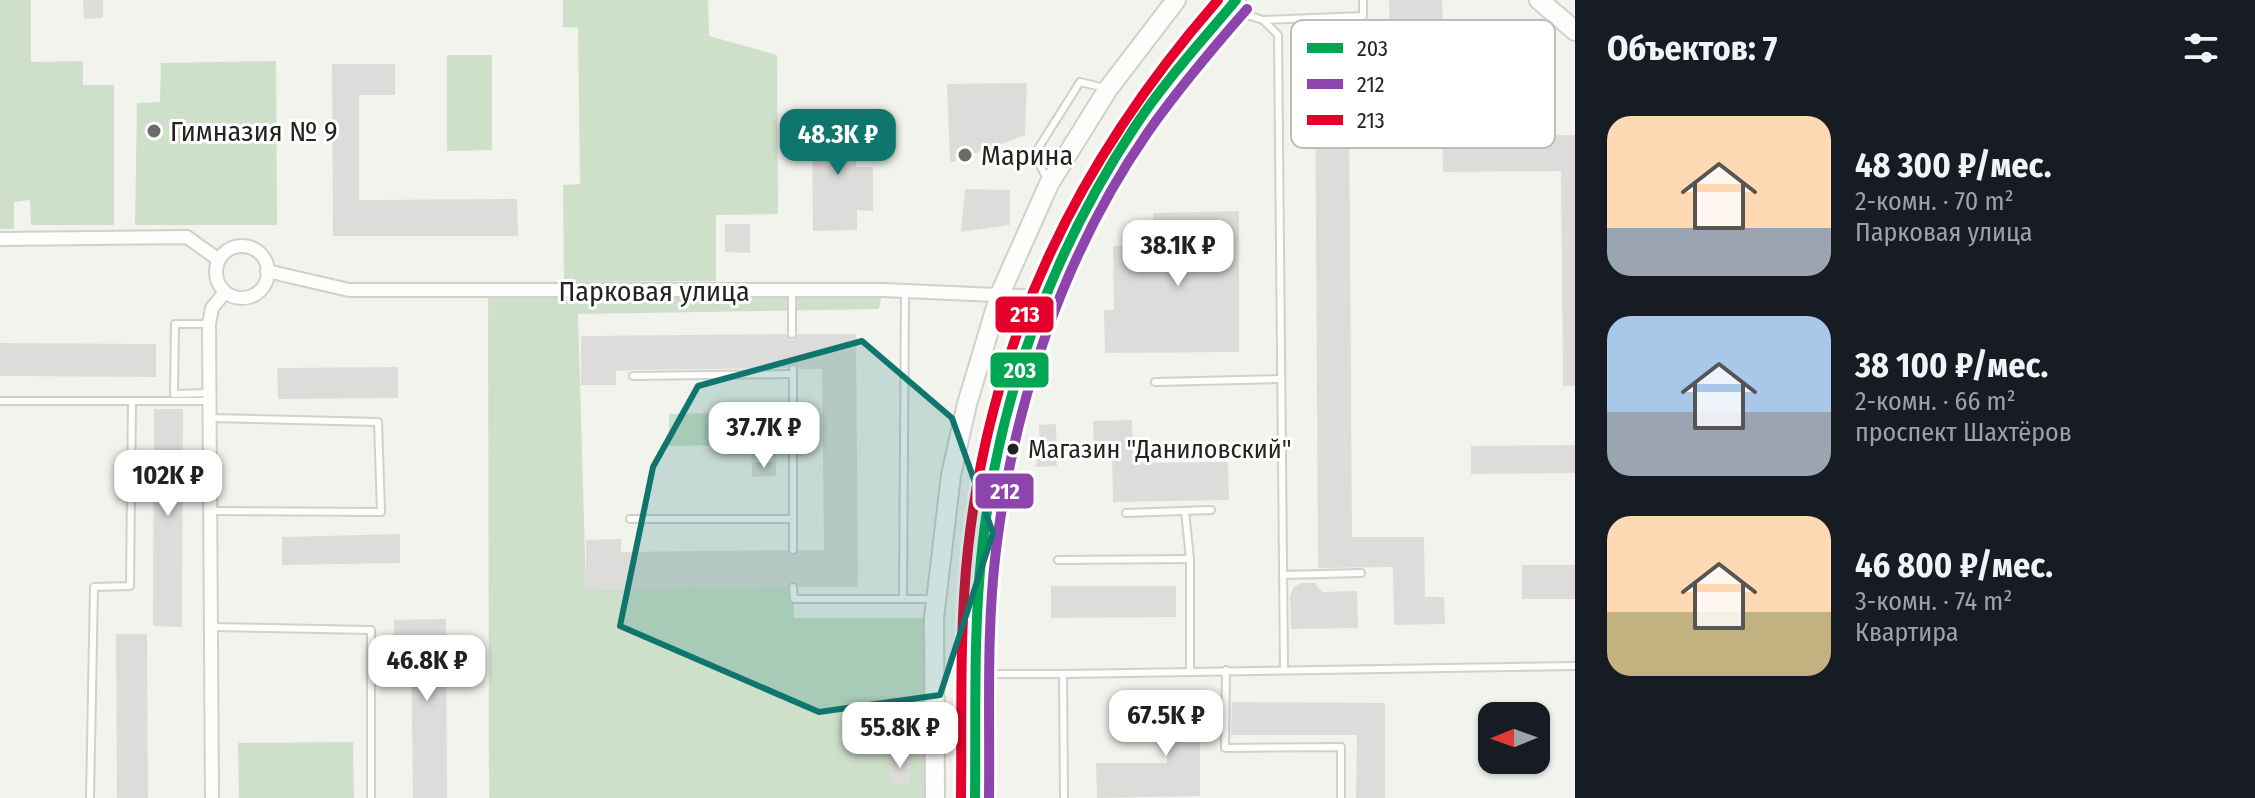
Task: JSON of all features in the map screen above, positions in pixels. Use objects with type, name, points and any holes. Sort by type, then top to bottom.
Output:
[{"type":"main road","points":[[935,798],[936,599],[951,475],[967,404],[1000,294],[1049,184],[1108,89],[1176,0]]},
{"type":"main road","points":[[1539,0],[1575,31]]},
{"type":"main road","points":[[975,798],[978,594],[992,479],[1007,408],[1043,297],[1111,165],[1173,74],[1232,4]]},
{"type":"street","points":[[0,239],[187,237],[219,260]]},
{"type":"street","points":[[244,247],[261,255],[267,271],[263,287],[252,296],[238,298],[225,292],[216,277],[219,260],[226,252],[244,247]]},
{"type":"street","name":"Парковая улица","points":[[267,271],[349,290],[905,291],[1043,297]]},
{"type":"street","points":[[212,798],[209,324],[212,308],[225,292]]},
{"type":"lane","points":[[1263,20],[1363,16],[1363,0]]},
{"type":"lane","points":[[1232,4],[1263,20],[1278,35],[1284,669]]},
{"type":"lane","points":[[1049,184],[1034,155],[1080,82],[1108,89]]},
{"type":"lane","points":[[792,291],[792,334]]},
{"type":"lane","points":[[903,598],[905,291]]},
{"type":"lane","points":[[209,324],[175,324],[174,394],[209,397]]},
{"type":"lane","points":[[633,376],[793,372],[793,550]]},
{"type":"lane","points":[[1155,382],[1281,379]]},
{"type":"lane","points":[[0,401],[132,401],[209,397]]},
{"type":"lane","points":[[90,798],[94,587],[130,586],[132,401]]},
{"type":"lane","points":[[209,418],[378,422],[381,512],[211,511]]},
{"type":"lane","points":[[1126,513],[1211,510]]},
{"type":"lane","points":[[1185,511],[1190,559],[1190,671]]},
{"type":"lane","points":[[630,519],[793,519]]},
{"type":"lane","points":[[1058,560],[1190,559]]},
{"type":"lane","points":[[1283,575],[1361,573]]},
{"type":"lane","points":[[793,587],[794,599],[936,599]]},
{"type":"lane","points":[[211,627],[371,630],[371,798]]},
{"type":"lane","points":[[976,674],[1575,666]]},
{"type":"lane","points":[[1226,670],[1225,748],[1341,747],[1341,798]]},
{"type":"lane","points":[[1063,674],[1064,798]]},
{"type":"highlighted area","points":[[862,341],[952,418],[993,533],[940,695],[819,712],[620,626],[653,467],[698,386]]},
{"type":"green space","points":[[0,0],[31,0],[31,62],[83,61],[83,85],[114,85],[114,225],[31,225],[30,200],[14,202],[14,229],[0,229]]},
{"type":"green space","points":[[563,0],[708,0],[709,36],[777,55],[778,214],[716,215],[716,281],[564,282],[563,185],[580,184],[578,28],[563,27]]},
{"type":"green space","points":[[447,55],[492,55],[492,150],[447,151]]},
{"type":"green space","points":[[276,61],[277,225],[135,225],[137,103],[160,102],[161,63]]},
{"type":"green space","points":[[488,290],[883,290],[879,309],[578,314],[586,589],[793,587],[794,618],[934,618],[935,798],[489,798]]},
{"type":"green space","points":[[725,413],[725,445],[669,446],[669,414]]},
{"type":"green space","points":[[353,742],[354,798],[239,798],[238,743]]},
{"type":"building","points":[[83,0],[103,0],[103,18],[84,19]]},
{"type":"building","points":[[1389,0],[1442,0],[1443,20],[1389,20]]},
{"type":"building","points":[[332,64],[395,64],[395,95],[359,95],[359,200],[517,199],[518,236],[333,236]]},
{"type":"building","points":[[1027,83],[1025,135],[950,163],[947,84]]},
{"type":"building","points":[[812,121],[856,121],[856,167],[873,167],[873,211],[857,210],[857,230],[813,231]]},
{"type":"building","points":[[1555,135],[1575,135],[1575,386],[1563,386],[1561,171],[1443,172],[1442,148],[1555,148]]},
{"type":"building","points":[[1316,148],[1349,148],[1352,537],[1424,537],[1425,597],[1444,597],[1445,624],[1394,625],[1393,567],[1318,568]]},
{"type":"building","points":[[965,189],[1010,190],[1010,225],[961,232]]},
{"type":"building","points":[[1239,211],[1239,352],[1105,353],[1104,310],[1114,310],[1113,246],[1153,246],[1153,213]]},
{"type":"building","points":[[725,224],[750,224],[750,253],[725,252]]},
{"type":"building","points":[[786,334],[793,340],[798,334],[856,334],[858,587],[799,587],[793,581],[787,587],[586,589],[586,540],[621,539],[621,552],[787,550],[794,556],[799,550],[824,550],[822,369],[799,369],[792,363],[787,368],[616,371],[616,385],[581,385],[581,336]]},
{"type":"building","points":[[0,343],[156,344],[156,377],[0,376]]},
{"type":"building","points":[[398,367],[398,398],[278,399],[277,368]]},
{"type":"building","points":[[154,409],[183,409],[182,627],[153,626]]},
{"type":"building","points":[[1132,420],[1133,463],[1228,462],[1229,500],[1113,502],[1112,453],[1094,453],[1093,421]]},
{"type":"building","points":[[1056,424],[1057,466],[1035,467],[1040,453],[1039,425]]},
{"type":"building","points":[[1575,445],[1575,473],[1471,474],[1471,446]]},
{"type":"building","points":[[776,462],[776,476],[752,477],[752,463]]},
{"type":"building","points":[[400,534],[400,563],[282,565],[282,537]]},
{"type":"building","points":[[1522,565],[1575,565],[1575,599],[1522,599]]},
{"type":"building","points":[[1301,583],[1315,583],[1322,592],[1357,591],[1358,628],[1291,629],[1290,596],[1294,587]]},
{"type":"building","points":[[1051,586],[1176,586],[1176,617],[1051,618]]},
{"type":"building","points":[[446,619],[447,798],[413,798],[411,648],[394,648],[394,620]]},
{"type":"building","points":[[116,634],[147,634],[148,798],[117,798]]},
{"type":"building","points":[[1232,702],[1385,703],[1385,798],[1356,798],[1357,735],[1231,735]]},
{"type":"building","points":[[1167,703],[1220,703],[1219,739],[1200,739],[1200,796],[1097,798],[1096,763],[1167,763]]},
{"type":"building","points":[[891,756],[910,756],[910,784],[891,784]]},
{"type":"transit line","name":"213","points":[[961,798],[965,580],[980,471],[997,396],[1021,324],[1050,255],[1084,188],[1124,123],[1168,61],[1218,0]]},
{"type":"transit line","name":"203","points":[[975,798],[979,581],[990,494],[1015,383],[1054,277],[1104,176],[1158,94],[1236,0]]},
{"type":"transit line","name":"212","points":[[989,798],[990,643],[996,550],[1015,440],[1047,332],[1067,279],[1118,179],[1171,100],[1247,9]]},
{"type":"place","name":"Гимназия № 9","points":[[154,131]]},
{"type":"place","name":"Марина","points":[[965,155]]},
{"type":"place","name":"Магазин \"Даниловский\"","points":[[1013,449]]}]
